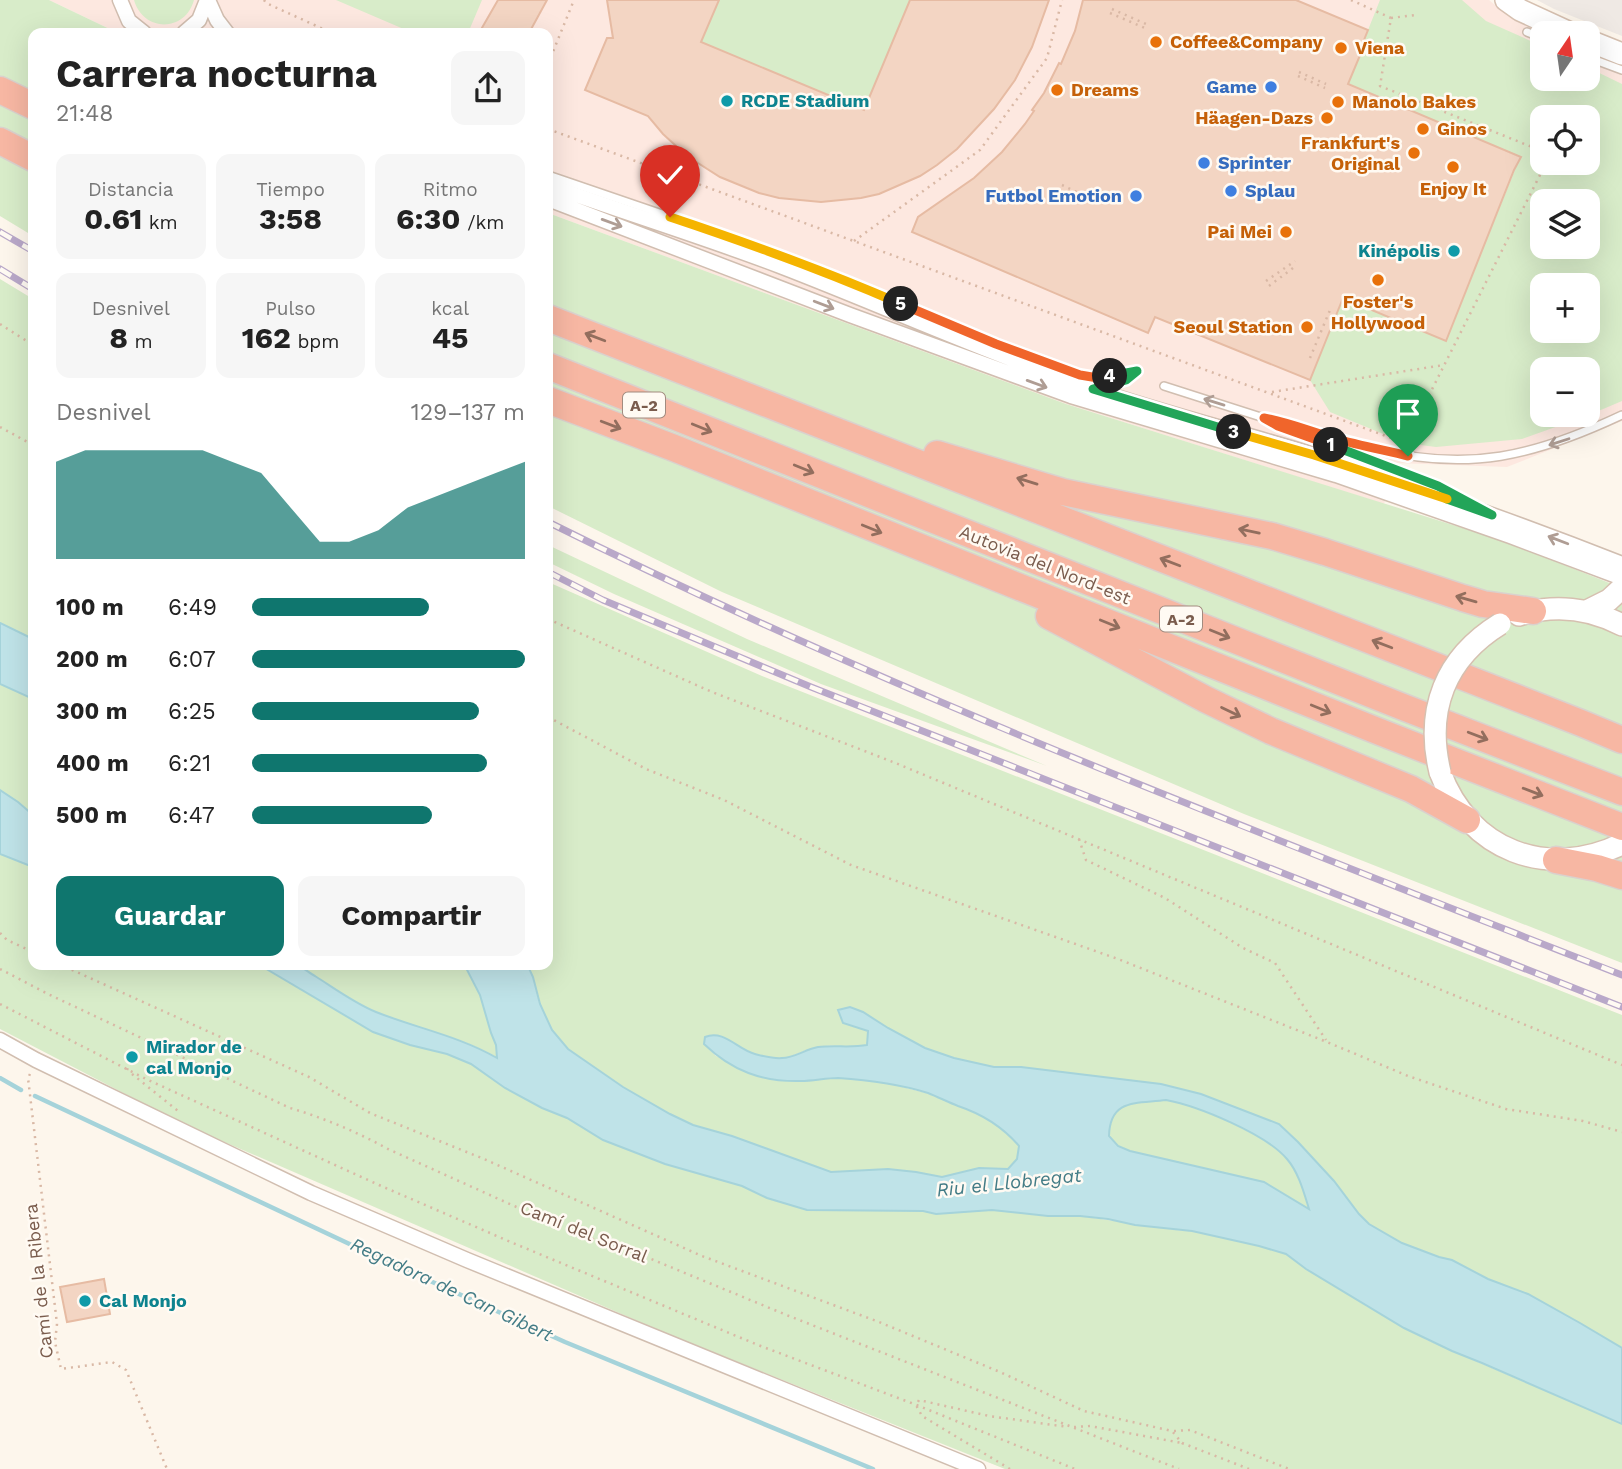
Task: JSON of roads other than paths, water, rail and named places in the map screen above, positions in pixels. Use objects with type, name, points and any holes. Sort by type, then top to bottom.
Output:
[{"type":"highway","points":[[0,90],[28,104]]},
{"type":"highway","points":[[0,141],[28,156]]},
{"type":"highway","points":[[553,320],[1622,738]]},
{"type":"highway","points":[[643,355],[935,453],[1063,492],[1272,536],[1483,604],[1533,611]]},
{"type":"highway","name":"Autovia del Nord-est","points":[[553,368],[1364,692],[1622,792]]},
{"type":"highway","points":[[553,402],[1622,827]]},
{"type":"highway","points":[[933,554],[1205,699],[1282,736],[1411,789],[1468,820]]},
{"type":"highway","points":[[1556,860],[1622,876]]},
{"type":"main road","points":[[1506,0],[1545,21]]},
{"type":"main road","points":[[1600,45],[1622,54]]},
{"type":"main road","points":[[1587,611],[1609,600],[1620,586]]},
{"type":"main road","points":[[1622,625],[1587,611],[1560,608],[1533,611],[1500,624],[1486,632],[1463,653],[1454,666],[1443,687],[1434,725],[1440,772],[1451,797],[1468,820],[1499,844],[1536,858],[1556,860],[1590,857],[1622,844]]},
{"type":"street","points":[[120,0],[129,21],[138,28]]},
{"type":"street","points":[[190,28],[199,20],[207,0]]},
{"type":"street","points":[[207,0],[223,28]]},
{"type":"street","points":[[553,187],[736,249],[1021,364],[1093,389],[1314,455],[1492,515],[1622,564]]},
{"type":"street","points":[[553,201],[1071,396],[1336,475],[1420,503],[1620,586]]},
{"type":"street","points":[[0,1040],[36,1060],[311,1192],[480,1265],[978,1469]]},
{"type":"lane","points":[[1600,62],[1622,70]]},
{"type":"lane","points":[[553,177],[744,242],[853,283],[962,330],[1080,375],[1098,378],[1137,371],[1126,380],[1093,389]]},
{"type":"lane","points":[[1164,386],[1264,418],[1376,449],[1432,459],[1478,460],[1537,449],[1569,439],[1622,415]]},
{"type":"lane","points":[[1264,418],[1278,426],[1438,486],[1492,515]]},
{"type":"water","points":[[0,623],[28,637],[28,697],[0,684]]},
{"type":"water","points":[[0,790],[28,811],[28,865],[0,854]]},
{"type":"water","name":"Riu el Llobregat","points":[[268,970],[304,970],[368,1008],[468,1044],[497,1058],[496,1045],[480,995],[467,970],[530,970],[540,1004],[552,1030],[568,1049],[623,1087],[693,1125],[732,1136],[831,1172],[888,1169],[942,1177],[979,1168],[1008,1169],[1017,1159],[1019,1146],[1006,1132],[983,1117],[928,1093],[861,1080],[838,1078],[787,1081],[761,1077],[725,1061],[704,1044],[705,1037],[712,1035],[725,1038],[749,1052],[776,1058],[791,1057],[818,1047],[867,1045],[868,1031],[843,1023],[838,1010],[850,1007],[925,1048],[954,1058],[994,1067],[1021,1067],[1161,1084],[1201,1094],[1279,1124],[1334,1181],[1369,1224],[1402,1243],[1452,1260],[1488,1279],[1528,1294],[1622,1348],[1622,1424],[1404,1328],[1286,1254],[1192,1231],[1080,1216],[1048,1216],[992,1210],[936,1214],[923,1211],[807,1210],[767,1198],[742,1186],[665,1164],[603,1140],[567,1118],[505,1088],[471,1064],[447,1054],[373,1032]],"holes":[[[1166,1100],[1213,1115],[1264,1140],[1287,1159],[1301,1183],[1309,1209],[1264,1182],[1130,1151],[1118,1146],[1109,1136],[1114,1115],[1120,1109],[1135,1103]]]},
{"type":"waterway","name":"Regadora de Can Gibert","points":[[0,1078],[21,1090]]},
{"type":"waterway","name":"Regadora de Can Gibert","points":[[35,1096],[565,1342],[873,1469]]},
{"type":"railway","points":[[0,232],[28,248]]},
{"type":"railway","points":[[0,269],[28,286]]},
{"type":"railway","points":[[553,524],[812,646],[945,704],[1215,815],[1622,975]]},
{"type":"railway","points":[[553,575],[603,600],[811,687],[1622,1007]]},
{"type":"place","name":"Coffee&Company","points":[[1156,42]]},
{"type":"place","name":"Viena","points":[[1341,48]]},
{"type":"place","name":"Game","points":[[1271,87]]},
{"type":"place","name":"Dreams","points":[[1057,90]]},
{"type":"place","name":"RCDE Stadium","points":[[727,101]]},
{"type":"place","name":"Manolo Bakes","points":[[1338,102]]},
{"type":"place","name":"Häagen-Dazs","points":[[1327,118]]},
{"type":"place","name":"Ginos","points":[[1423,129]]},
{"type":"place","name":"Frankfurt's Original","points":[[1414,153]]},
{"type":"place","name":"Sprinter","points":[[1204,163]]},
{"type":"place","name":"Enjoy It","points":[[1453,167]]},
{"type":"place","name":"Splau","points":[[1231,191]]},
{"type":"place","name":"Futbol Emotion","points":[[1136,196]]},
{"type":"place","name":"Pai Mei","points":[[1286,232]]},
{"type":"place","name":"Kinépolis","points":[[1454,251]]},
{"type":"place","name":"Foster's Hollywood","points":[[1378,280]]},
{"type":"place","name":"Seoul Station","points":[[1307,327]]},
{"type":"place","name":"Mirador de cal Monjo","points":[[132,1057]]},
{"type":"place","name":"Cal Monjo","points":[[85,1301]]}]
